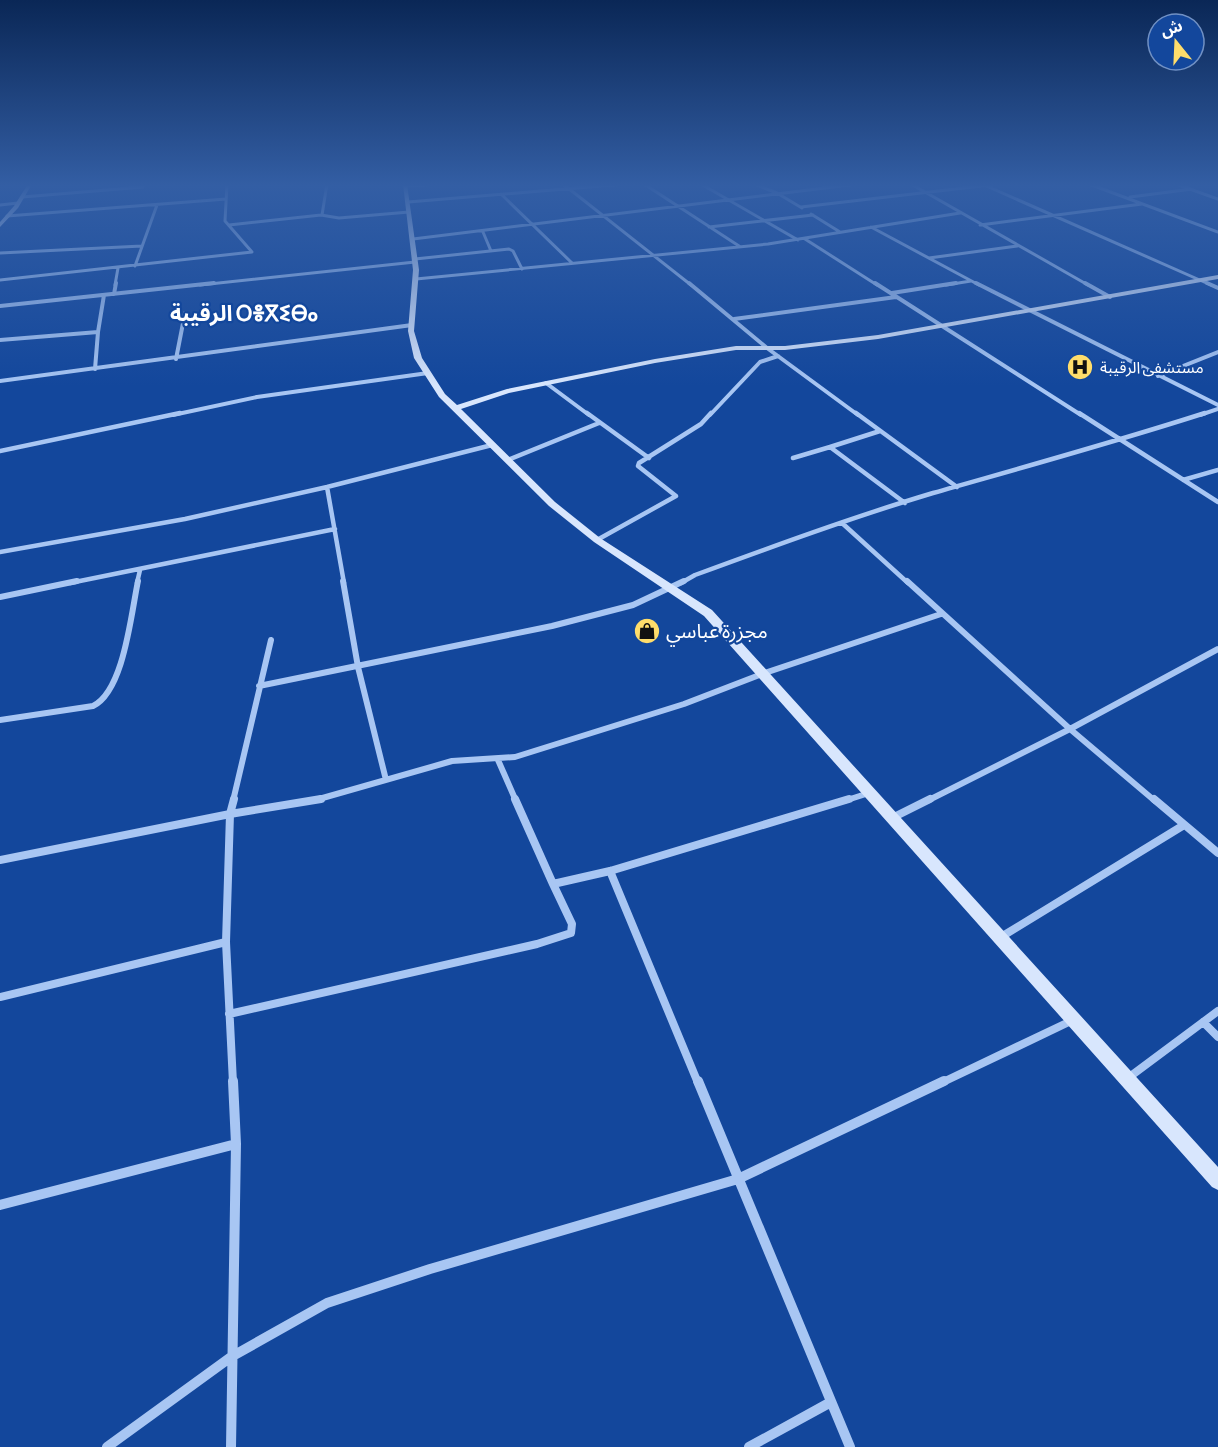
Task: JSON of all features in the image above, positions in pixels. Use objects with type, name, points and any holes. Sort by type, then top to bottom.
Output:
[{"type":"main road","points":[[414,252],[416,279],[412,325],[418,358],[442,395],[552,504],[597,540],[708,613],[1128,1078],[1218,1181]]},
{"type":"main road","points":[[456,408],[507,391],[724,350],[785,348],[866,338],[1218,277]]},
{"type":"street","points":[[0,253],[30,252]]},
{"type":"street","points":[[135,266],[140,252]]},
{"type":"street","points":[[0,280],[252,252]]},
{"type":"street","points":[[0,306],[487,252]]},
{"type":"street","points":[[513,252],[522,269]]},
{"type":"street","points":[[559,252],[572,264]]},
{"type":"street","points":[[650,252],[767,348],[957,487]]},
{"type":"street","points":[[416,279],[691,252]]},
{"type":"street","points":[[825,252],[1218,502]]},
{"type":"street","points":[[917,252],[1028,311],[1218,407]]},
{"type":"street","points":[[929,258],[976,252]]},
{"type":"street","points":[[1027,252],[1110,297]]},
{"type":"street","points":[[1131,252],[1218,288]]},
{"type":"street","points":[[114,294],[118,268]]},
{"type":"street","points":[[891,294],[971,281]]},
{"type":"street","points":[[95,369],[104,295]]},
{"type":"street","points":[[734,319],[897,297]]},
{"type":"street","points":[[176,359],[185,313]]},
{"type":"street","points":[[0,381],[176,359],[271,343],[412,325]]},
{"type":"street","points":[[0,340],[98,332]]},
{"type":"street","points":[[1158,376],[1218,352]]},
{"type":"street","points":[[597,540],[676,496],[638,466],[701,424],[760,362],[778,356]]},
{"type":"street","points":[[0,451],[257,397],[364,384],[428,373]]},
{"type":"street","points":[[546,383],[649,458]]},
{"type":"street","points":[[259,686],[552,626],[633,605],[672,588],[695,574],[842,523],[1121,440],[1218,407]]},
{"type":"street","points":[[508,460],[599,423]]},
{"type":"street","points":[[793,458],[880,431]]},
{"type":"street","points":[[0,552],[185,519],[327,487],[492,445]]},
{"type":"street","points":[[830,447],[905,503]]},
{"type":"street","points":[[1183,480],[1218,470]]},
{"type":"street","points":[[327,487],[358,667],[386,780]]},
{"type":"street","points":[[842,523],[1070,729],[1218,853]]},
{"type":"street","points":[[0,597],[334,529]]},
{"type":"street","points":[[0,720],[93,706],[103,702],[117,677],[140,570]]},
{"type":"street","points":[[0,860],[230,814],[322,799],[470,758],[498,760],[684,704],[762,674],[941,614]]},
{"type":"street","points":[[231,1447],[236,1144],[226,942],[230,814],[271,640]]},
{"type":"street","points":[[892,818],[1070,729],[1218,649]]},
{"type":"street","points":[[229,1014],[537,944],[571,933],[572,924],[498,760]]},
{"type":"street","points":[[553,884],[610,871],[870,793]]},
{"type":"street","points":[[1000,937],[1185,825]]},
{"type":"street","points":[[610,871],[850,1447]]},
{"type":"street","points":[[0,997],[226,942]]},
{"type":"street","points":[[1128,1078],[1218,1011]]},
{"type":"street","points":[[107,1447],[231,1357],[327,1303],[430,1269],[738,1179],[1074,1020]]},
{"type":"street","points":[[1203,1022],[1218,1037]]},
{"type":"street","points":[[0,1205],[236,1144]]},
{"type":"street","points":[[749,1447],[831,1402]]},
{"type":"place","name":"مستشفى الرقيبة","points":[[1080,367]]},
{"type":"place","name":"مجزرة عباسي","points":[[647,631]]},
{"type":"district","name":"الرقيبة ⵔⴻⴳⵉⴱⴰ","points":[[244,313]]}]
